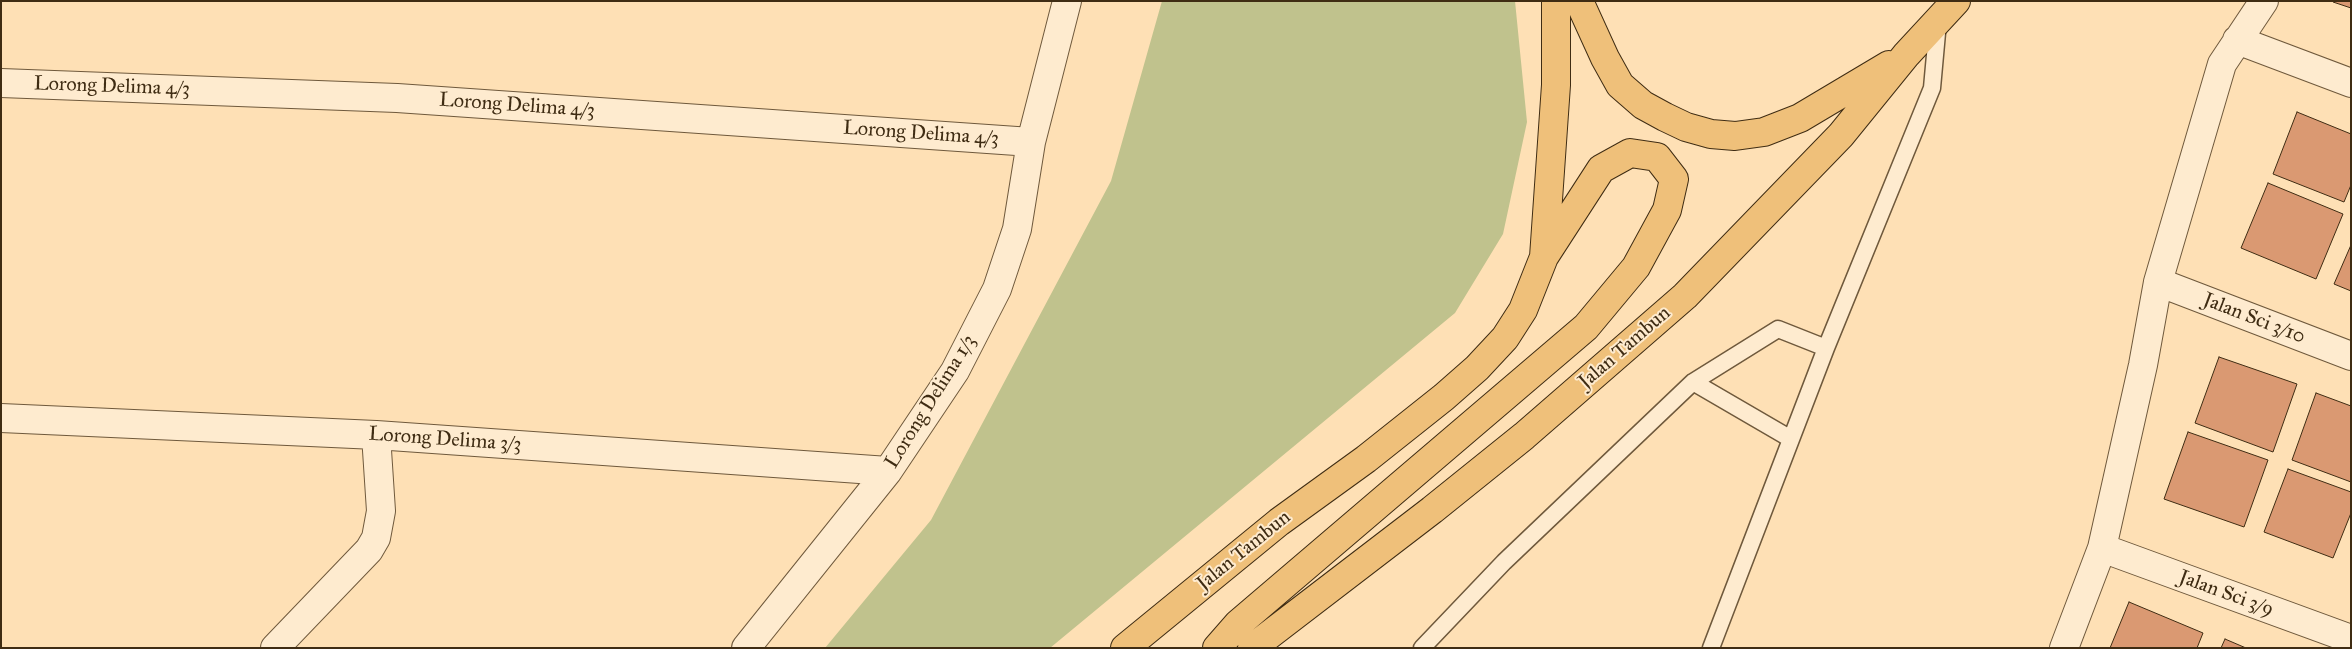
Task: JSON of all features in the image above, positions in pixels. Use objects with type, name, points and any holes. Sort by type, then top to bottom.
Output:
[{"type":"main road","points":[[1544,257],[1556,85],[1556,1]]},
{"type":"main road","points":[[1578,1],[1620,85],[1643,105],[1665,117],[1686,127],[1711,134],[1735,136],[1764,132],[1800,118],[1906,55]]},
{"type":"main road","name":"Jalan Tambun","points":[[1252,648],[1432,510],[1524,436],[1685,296],[1841,135],[1939,11],[1956,1]]},
{"type":"main road","points":[[1217,648],[1238,624],[1586,327],[1636,267],[1667,210],[1674,179],[1657,157],[1639,154],[1630,153],[1601,168],[1544,257]]},
{"type":"main road","name":"Jalan Tambun","points":[[1125,648],[1279,522],[1366,459],[1477,368],[1505,338],[1523,310],[1544,257]]},
{"type":"street","name":"Lorong Delima 1/3","points":[[746,648],[888,471],[955,371],[998,289],[1017,229],[1031,142],[1067,1]]},
{"type":"street","points":[[2064,648],[2102,548],[2143,365],[2158,282],[2222,64],[2264,1]]},
{"type":"street","points":[[2237,40],[2351,84]]},
{"type":"street","name":"Lorong Delima 4/3","points":[[1,83],[397,98],[1031,142]]},
{"type":"street","name":"Jalan Sci 3/10","points":[[2158,282],[2351,356]]},
{"type":"street","name":"Lorong Delima 3/3","points":[[1,418],[376,435],[888,471]]},
{"type":"street","points":[[275,648],[369,550],[376,538],[381,511],[376,435]]},
{"type":"street","name":"Jalan Sci 3/9","points":[[2102,548],[2351,640]]},
{"type":"lane","points":[[1711,648],[1826,348],[1932,88],[1939,11]]},
{"type":"lane","points":[[1422,648],[1504,562],[1692,382],[1778,329],[1826,348]]},
{"type":"lane","points":[[1692,382],[1791,440]]},
{"type":"green space","points":[[1162,1],[1515,1],[1527,122],[1503,234],[1455,313],[1050,648],[825,648],[931,520],[1111,181]]},
{"type":"building","points":[[2334,1],[2351,1],[2351,8],[2333,2]]},
{"type":"building","points":[[2297,112],[2351,134],[2351,185],[2344,202],[2273,174]]},
{"type":"building","points":[[2268,183],[2343,214],[2316,279],[2241,248]]},
{"type":"building","points":[[2351,245],[2351,291],[2334,284]]},
{"type":"building","points":[[2219,357],[2297,384],[2273,452],[2195,423]]},
{"type":"building","points":[[2316,393],[2351,406],[2351,482],[2292,460]]},
{"type":"building","points":[[2188,432],[2268,460],[2244,527],[2164,499]]},
{"type":"building","points":[[2288,469],[2351,492],[2351,513],[2333,558],[2264,532]]},
{"type":"building","points":[[2129,602],[2203,633],[2197,648],[2110,648]]},
{"type":"building","points":[[2225,639],[2246,648],[2221,648]]}]
